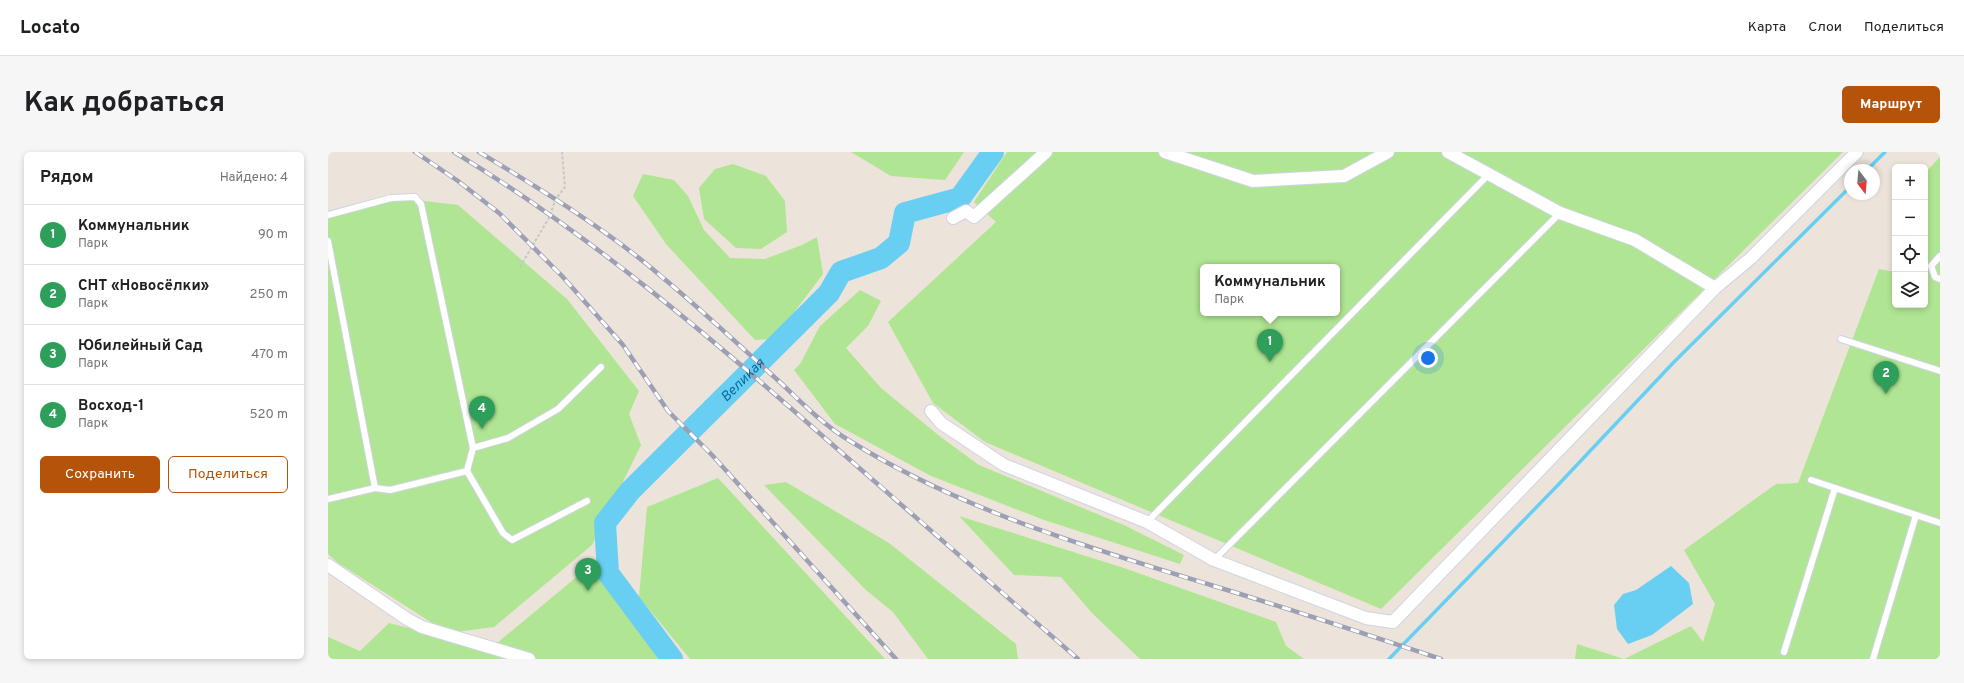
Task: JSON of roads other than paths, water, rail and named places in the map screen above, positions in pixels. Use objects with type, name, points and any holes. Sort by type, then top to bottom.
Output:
[{"type":"street","points":[[953,218],[966,211],[974,217],[1046,152]]},
{"type":"street","points":[[1165,152],[1253,181],[1344,176],[1388,152]]},
{"type":"street","points":[[1448,152],[1560,213],[1635,240],[1714,288]]},
{"type":"street","points":[[931,411],[941,423],[1004,465],[1147,522],[1214,560],[1366,618],[1393,622],[1714,288],[1751,258],[1857,152]]},
{"type":"street","points":[[328,565],[394,610],[422,627],[529,659]]},
{"type":"lane","points":[[1147,522],[1488,175]]},
{"type":"lane","points":[[328,215],[391,198],[415,197],[421,204],[473,448],[467,471],[503,533],[512,540],[587,501]]},
{"type":"lane","points":[[1214,560],[1560,213]]},
{"type":"lane","points":[[328,241],[375,488]]},
{"type":"lane","points":[[1940,256],[1931,266],[1935,277],[1940,279]]},
{"type":"lane","points":[[1841,339],[1940,371]]},
{"type":"lane","points":[[473,448],[508,438],[558,409],[601,367]]},
{"type":"lane","points":[[328,499],[375,488],[390,490],[467,471]]},
{"type":"lane","points":[[1811,480],[1940,523]]},
{"type":"lane","points":[[1784,652],[1835,488]]},
{"type":"lane","points":[[1873,659],[1916,515]]},
{"type":"water","points":[[1671,566],[1689,583],[1693,604],[1652,635],[1628,644],[1617,629],[1614,605],[1623,594],[1636,590]]},
{"type":"waterway","name":"Великая","points":[[672,659],[608,573],[605,523],[630,491],[829,293],[841,272],[881,258],[899,243],[905,213],[960,198],[993,152]]},
{"type":"waterway","points":[[1873,164],[1885,152]]},
{"type":"waterway","points":[[1389,659],[1558,485],[1673,363],[1844,193]]},
{"type":"railway","points":[[415,152],[458,181],[499,213],[562,276],[623,345],[668,411],[712,455],[896,659]]},
{"type":"railway","points":[[454,152],[505,184],[554,218],[650,290],[697,328],[789,406],[1078,659]]},
{"type":"railway","points":[[479,152],[549,195],[619,243],[692,303],[823,422],[850,441],[892,465],[981,507],[1073,542],[1441,659]]},
{"type":"place","name":"Коммунальник","points":[[1270,362]]},
{"type":"place","name":"СНТ «Новосёлки»","points":[[1886,394]]},
{"type":"place","name":"Восход-1","points":[[482,429]]},
{"type":"place","name":"Юбилейный Сад","points":[[588,591]]}]
